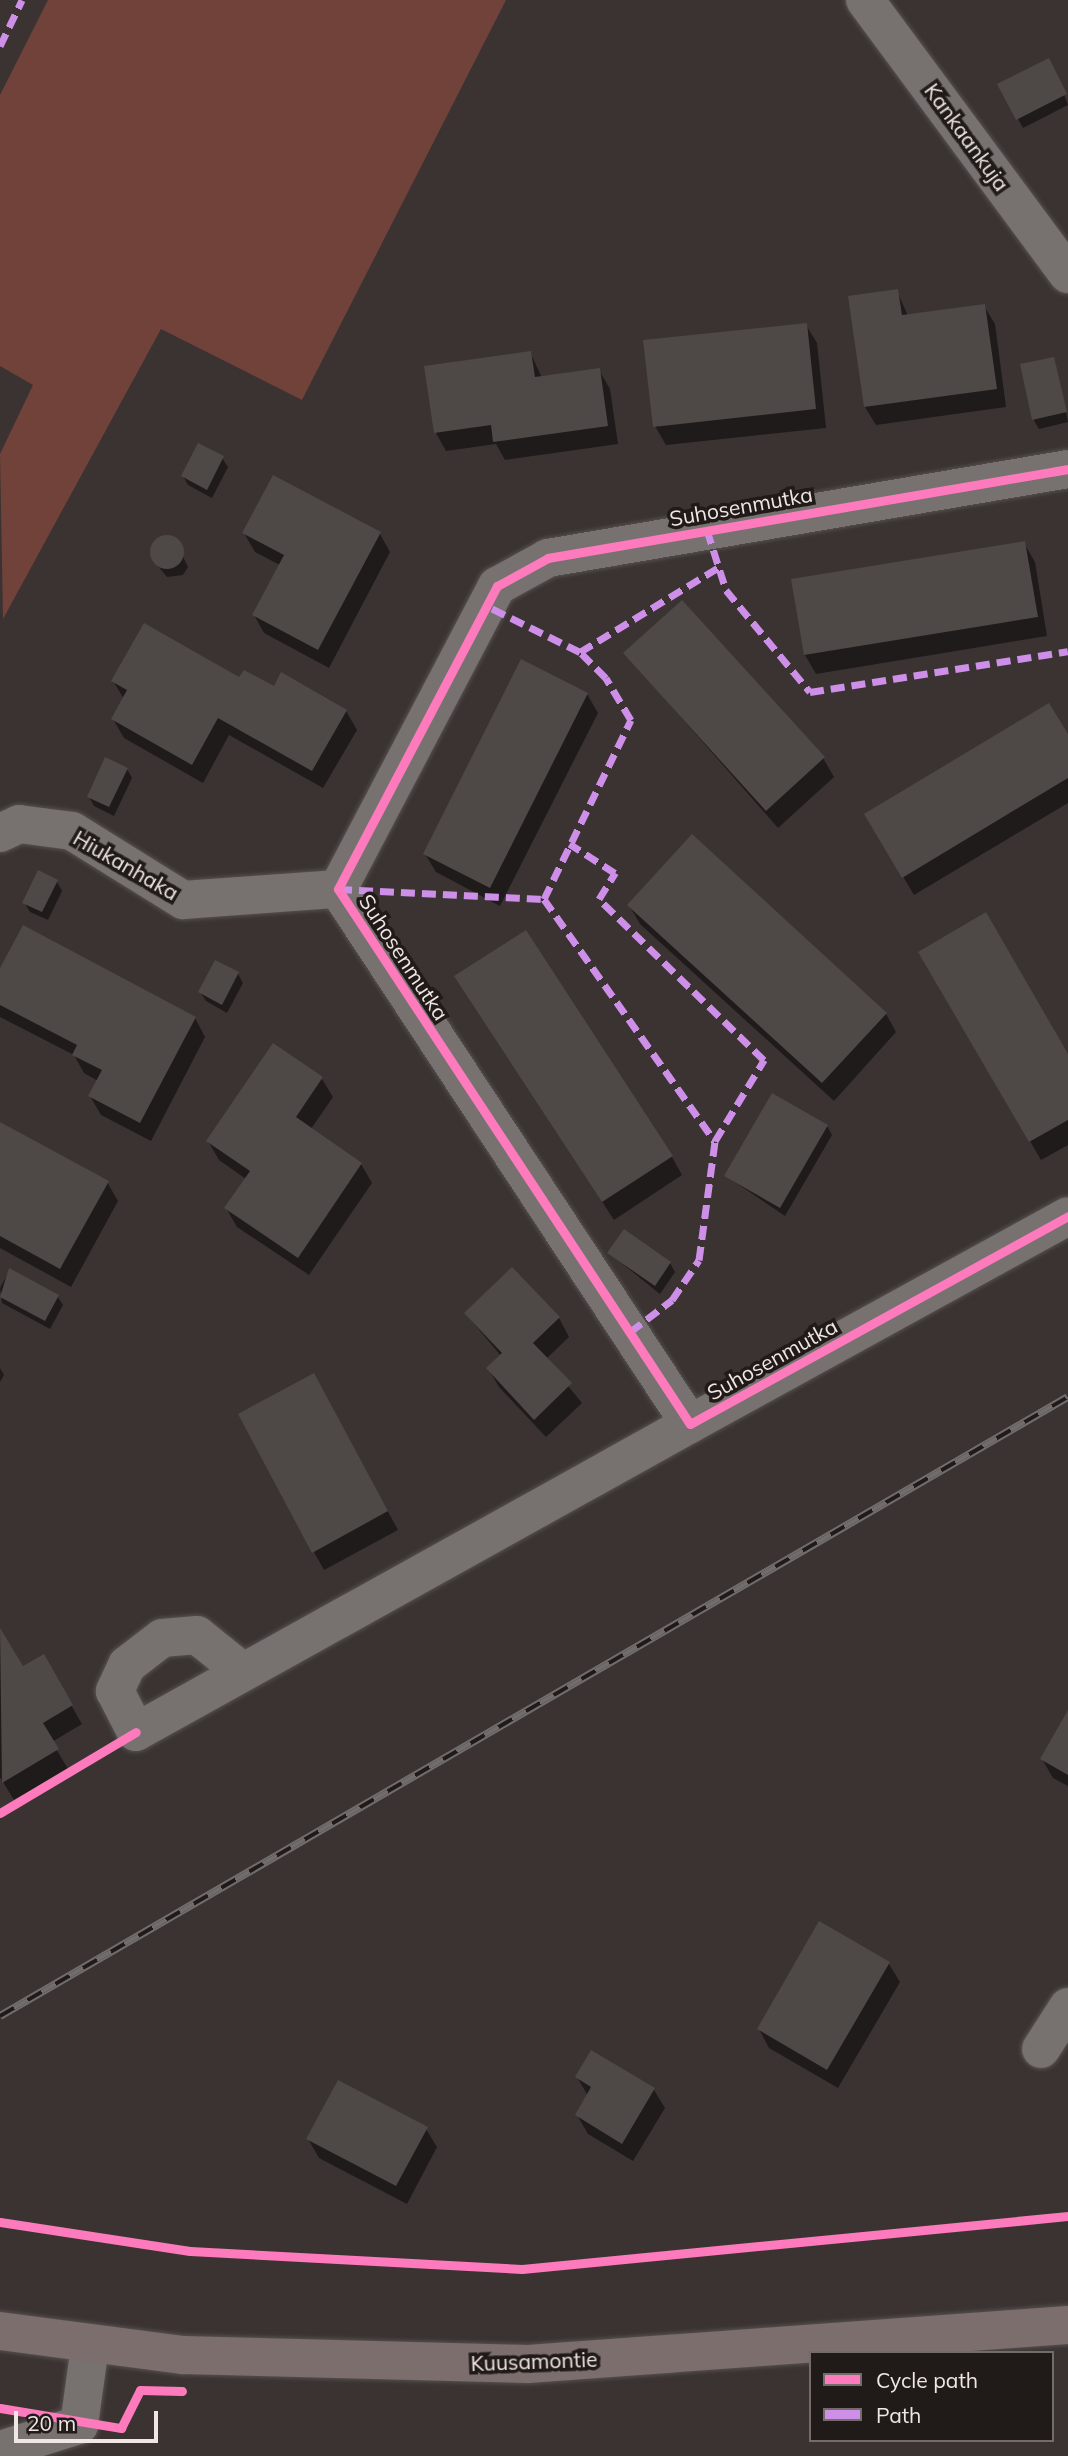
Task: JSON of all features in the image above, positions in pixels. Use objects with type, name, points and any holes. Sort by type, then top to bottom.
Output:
[{"type":"main road","name":"Kuusamontie","points":[[0,2331],[90,2346],[329,2362],[528,2364],[1068,2326]]},
{"type":"street","name":"Kankaankuja","points":[[865,0],[1068,274]]},
{"type":"street","name":"Suhosenmutka","points":[[690,1424],[338,889],[497,586],[548,558],[1068,469]]},
{"type":"street","name":"Hiukanhaka","points":[[0,833],[19,824],[72,831],[183,900],[338,889]]},
{"type":"street","name":"Suhosenmutka","points":[[243,1672],[1068,1216]]},
{"type":"street","points":[[1041,2049],[1068,2007]]},
{"type":"street","points":[[0,2450],[79,2425],[90,2346]]},
{"type":"shaded area","points":[[48,0],[506,0],[302,400],[161,329],[3,619],[0,454],[33,385],[0,366],[0,95]]},
{"type":"building","points":[[1049,58],[1067,94],[1016,120],[997,84]]},
{"type":"building","points":[[898,289],[902,315],[985,304],[997,389],[864,407],[848,296]]},
{"type":"building","points":[[807,323],[816,409],[653,427],[643,340]]},
{"type":"building","points":[[531,351],[535,377],[600,368],[608,426],[493,442],[491,425],[434,433],[424,366]]},
{"type":"building","points":[[1054,357],[1067,412],[1032,420],[1020,364]]},
{"type":"building","points":[[198,443],[224,456],[207,490],[181,476]]},
{"type":"building","points":[[273,475],[381,532],[318,650],[252,615],[284,555],[242,533]]},
{"type":"building","points":[[167,535],[179,540],[184,552],[179,564],[167,569],[155,564],[150,552],[155,540]]},
{"type":"building","points":[[1025,541],[1038,617],[804,655],[791,579]]},
{"type":"building","points":[[682,600],[825,757],[766,811],[623,653]]},
{"type":"building","points":[[144,623],[239,677],[244,670],[274,686],[281,672],[347,710],[312,771],[218,718],[192,765],[111,719],[127,690],[111,681]]},
{"type":"building","points":[[521,659],[588,693],[490,888],[423,854]]},
{"type":"building","points":[[1049,703],[1068,734],[1068,778],[902,878],[864,814]]},
{"type":"building","points":[[105,757],[128,768],[109,807],[87,797]]},
{"type":"building","points":[[692,834],[887,1013],[822,1083],[627,905]]},
{"type":"building","points":[[38,870],[58,880],[42,912],[22,903]]},
{"type":"building","points":[[986,912],[1068,1054],[1068,1120],[1029,1142],[918,952]]},
{"type":"building","points":[[23,925],[196,1017],[140,1123],[88,1096],[102,1070],[72,1055],[77,1045],[0,1005],[0,968]]},
{"type":"building","points":[[526,930],[673,1156],[602,1202],[454,976]]},
{"type":"building","points":[[215,960],[239,972],[222,1005],[198,992]]},
{"type":"building","points":[[273,1043],[323,1077],[296,1117],[362,1163],[298,1258],[224,1208],[250,1171],[206,1141]]},
{"type":"building","points":[[772,1093],[828,1125],[780,1208],[724,1176]]},
{"type":"building","points":[[0,1122],[109,1181],[60,1269],[0,1236]]},
{"type":"building","points":[[624,1229],[671,1262],[655,1286],[607,1253]]},
{"type":"building","points":[[512,1267],[560,1317],[533,1343],[572,1383],[534,1420],[486,1368],[502,1353],[464,1313]]},
{"type":"building","points":[[9,1268],[59,1295],[45,1321],[0,1297]]},
{"type":"building","points":[[314,1373],[388,1511],[312,1553],[238,1414]]},
{"type":"building","points":[[0,1628],[23,1666],[44,1654],[73,1705],[43,1723],[59,1749],[2,1783]]},
{"type":"building","points":[[1068,1710],[1068,1775],[1040,1759]]},
{"type":"building","points":[[819,1921],[890,1962],[827,2070],[757,2029]]},
{"type":"building","points":[[591,2050],[655,2088],[622,2144],[575,2115],[591,2087],[575,2077]]},
{"type":"building","points":[[338,2080],[428,2127],[396,2186],[306,2139]]},
{"type":"railway","points":[[0,2016],[1068,1397]]},
{"type":"marked path","points":[[0,46],[22,0]]},
{"type":"marked path","points":[[707,530],[726,590],[810,692],[1068,651]]},
{"type":"marked path","points":[[580,652],[719,567]]},
{"type":"marked path","points":[[338,889],[544,899],[631,720],[606,678],[580,652],[487,606]]},
{"type":"marked path","points":[[544,899],[715,1141],[764,1060],[599,899],[615,873],[570,844]]},
{"type":"marked path","points":[[630,1332],[672,1300],[699,1260],[715,1141]]},
{"type":"cycle path","points":[[1068,469],[548,558],[497,586],[338,889],[690,1424],[1068,1216]]},
{"type":"cycle path","points":[[0,1813],[136,1732]]},
{"type":"cycle path","points":[[0,2222],[190,2251],[522,2269],[1068,2216]]},
{"type":"cycle path","points":[[0,2408],[121,2428],[140,2390],[182,2391]]}]
